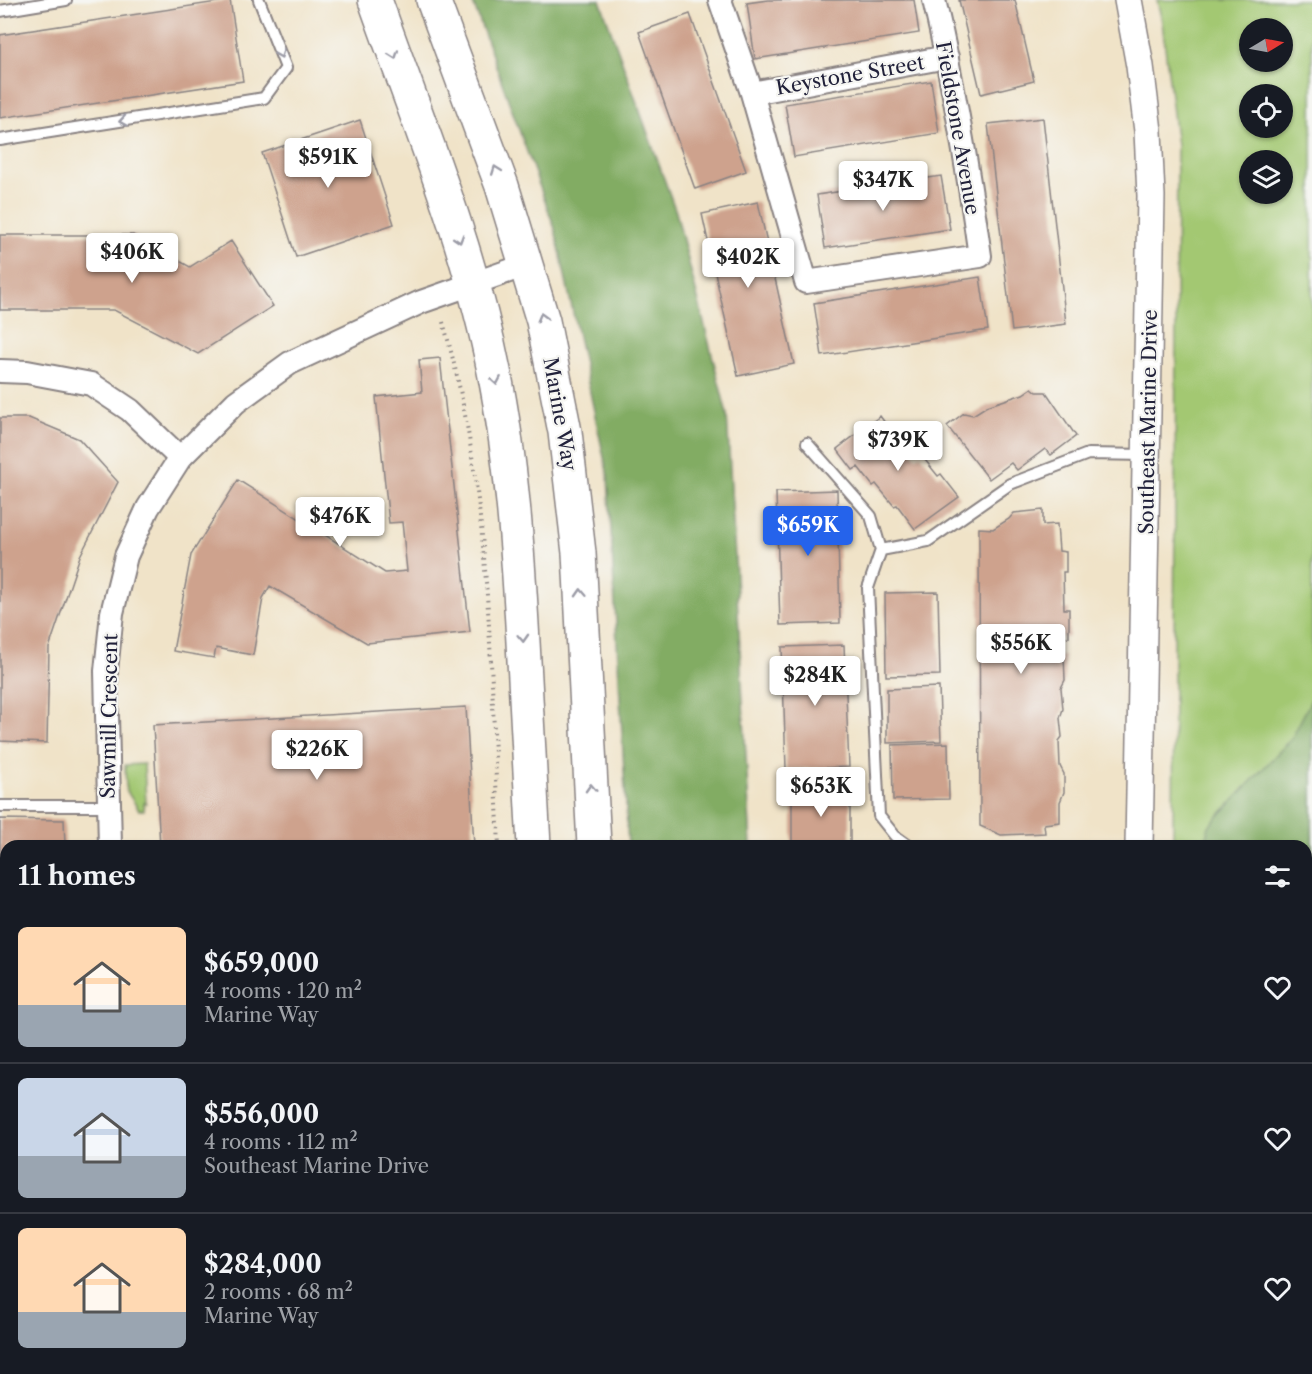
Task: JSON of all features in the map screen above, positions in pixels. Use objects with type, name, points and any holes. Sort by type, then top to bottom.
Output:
[{"type":"main road","points":[[375,0],[450,210],[494,370],[506,441],[517,534],[534,840]]},
{"type":"main road","name":"Marine Way","points":[[434,0],[502,186],[543,321],[565,432],[579,553],[594,840]]},
{"type":"street","points":[[720,0],[752,93]]},
{"type":"street","name":"Fieldstone Avenue","points":[[752,93],[806,282],[980,256],[968,168],[934,0]]},
{"type":"street","name":"Southeast Marine Drive","points":[[1128,0],[1140,66],[1148,131],[1151,196],[1138,840]]},
{"type":"street","name":"Keystone Street","points":[[752,93],[947,57]]},
{"type":"street","name":"Sawmill Crescent","points":[[110,840],[106,671],[112,613],[126,556],[148,508],[180,458],[236,402],[290,363],[421,302],[526,265]]},
{"type":"street","points":[[0,371],[27,372],[91,384],[130,410],[180,458]]},
{"type":"lane","points":[[0,11],[66,0]]},
{"type":"lane","points":[[0,140],[264,98],[286,68],[259,0]]},
{"type":"lane","points":[[807,443],[871,516],[881,550],[868,588],[879,816],[901,840]]},
{"type":"lane","points":[[881,550],[928,541],[1010,484],[1088,454],[1147,455]]},
{"type":"lane","points":[[0,806],[108,806]]},
{"type":"path","points":[[443,322],[464,406],[478,496],[487,605],[499,840]]},
{"type":"green space","points":[[472,0],[600,0],[676,212],[727,414],[751,840],[628,840],[608,476],[555,229]]},
{"type":"green space","points":[[1157,0],[1312,0],[1312,840],[1173,840],[1177,146],[1162,22]]},
{"type":"green space","points":[[1312,698],[1312,840],[1206,840],[1209,826],[1292,738]]},
{"type":"green space","points":[[144,764],[146,803],[144,803],[144,810],[139,810],[126,790],[125,765]]},
{"type":"building","points":[[230,0],[243,81],[0,118],[0,35]]},
{"type":"building","points":[[768,0],[914,0],[919,33],[755,59],[747,3]]},
{"type":"building","points":[[959,0],[1015,0],[1034,81],[981,94]]},
{"type":"building","points":[[690,14],[746,171],[695,189],[639,32]]},
{"type":"building","points":[[931,81],[939,133],[794,157],[785,104]]},
{"type":"building","points":[[1043,118],[1066,324],[1012,331],[988,124]]},
{"type":"building","points":[[360,120],[394,224],[296,257],[262,153]]},
{"type":"building","points":[[941,176],[950,229],[825,248],[817,195]]},
{"type":"building","points":[[758,202],[794,364],[738,376],[702,214]]},
{"type":"building","points":[[0,235],[133,235],[190,267],[231,241],[273,306],[198,354],[114,310],[0,310]]},
{"type":"building","points":[[980,277],[988,330],[822,356],[814,303]]},
{"type":"building","points":[[440,358],[470,632],[367,643],[270,586],[263,598],[253,655],[216,648],[214,658],[173,651],[191,555],[238,480],[385,573],[407,571],[402,522],[389,523],[376,397],[422,392],[419,360]]},
{"type":"building","points":[[1032,388],[1037,392],[1046,392],[1076,436],[1051,455],[1045,449],[1017,470],[1011,463],[989,479],[947,426],[964,413],[973,415],[987,406],[1023,394]]},
{"type":"building","points":[[880,416],[896,438],[900,435],[916,457],[921,455],[938,476],[941,474],[959,497],[915,529],[897,505],[894,506],[876,484],[873,486],[858,467],[853,470],[837,449]]},
{"type":"building","points":[[0,418],[29,418],[79,439],[118,482],[80,556],[49,648],[47,743],[0,741]]},
{"type":"building","points":[[837,490],[840,623],[780,625],[776,492]]},
{"type":"building","points":[[1043,510],[1043,525],[1057,524],[1059,551],[1066,552],[1066,572],[1063,572],[1064,609],[1069,609],[1069,637],[1038,638],[1038,655],[1064,655],[1065,680],[1061,688],[1063,709],[1060,718],[1062,737],[1059,741],[1064,792],[1060,802],[1060,822],[1044,824],[1045,833],[1001,835],[980,826],[979,528],[993,529],[1014,513]]},
{"type":"building","points":[[938,592],[940,675],[886,676],[885,593]]},
{"type":"building","points":[[844,645],[849,767],[786,769],[782,647]]},
{"type":"building","points":[[939,687],[941,741],[887,743],[887,689]]},
{"type":"building","points":[[466,707],[474,840],[160,840],[153,725]]},
{"type":"building","points":[[948,743],[949,799],[893,800],[892,745]]},
{"type":"building","points":[[792,789],[850,790],[850,840],[792,840]]},
{"type":"building","points":[[0,819],[64,820],[65,840],[0,840]]}]
